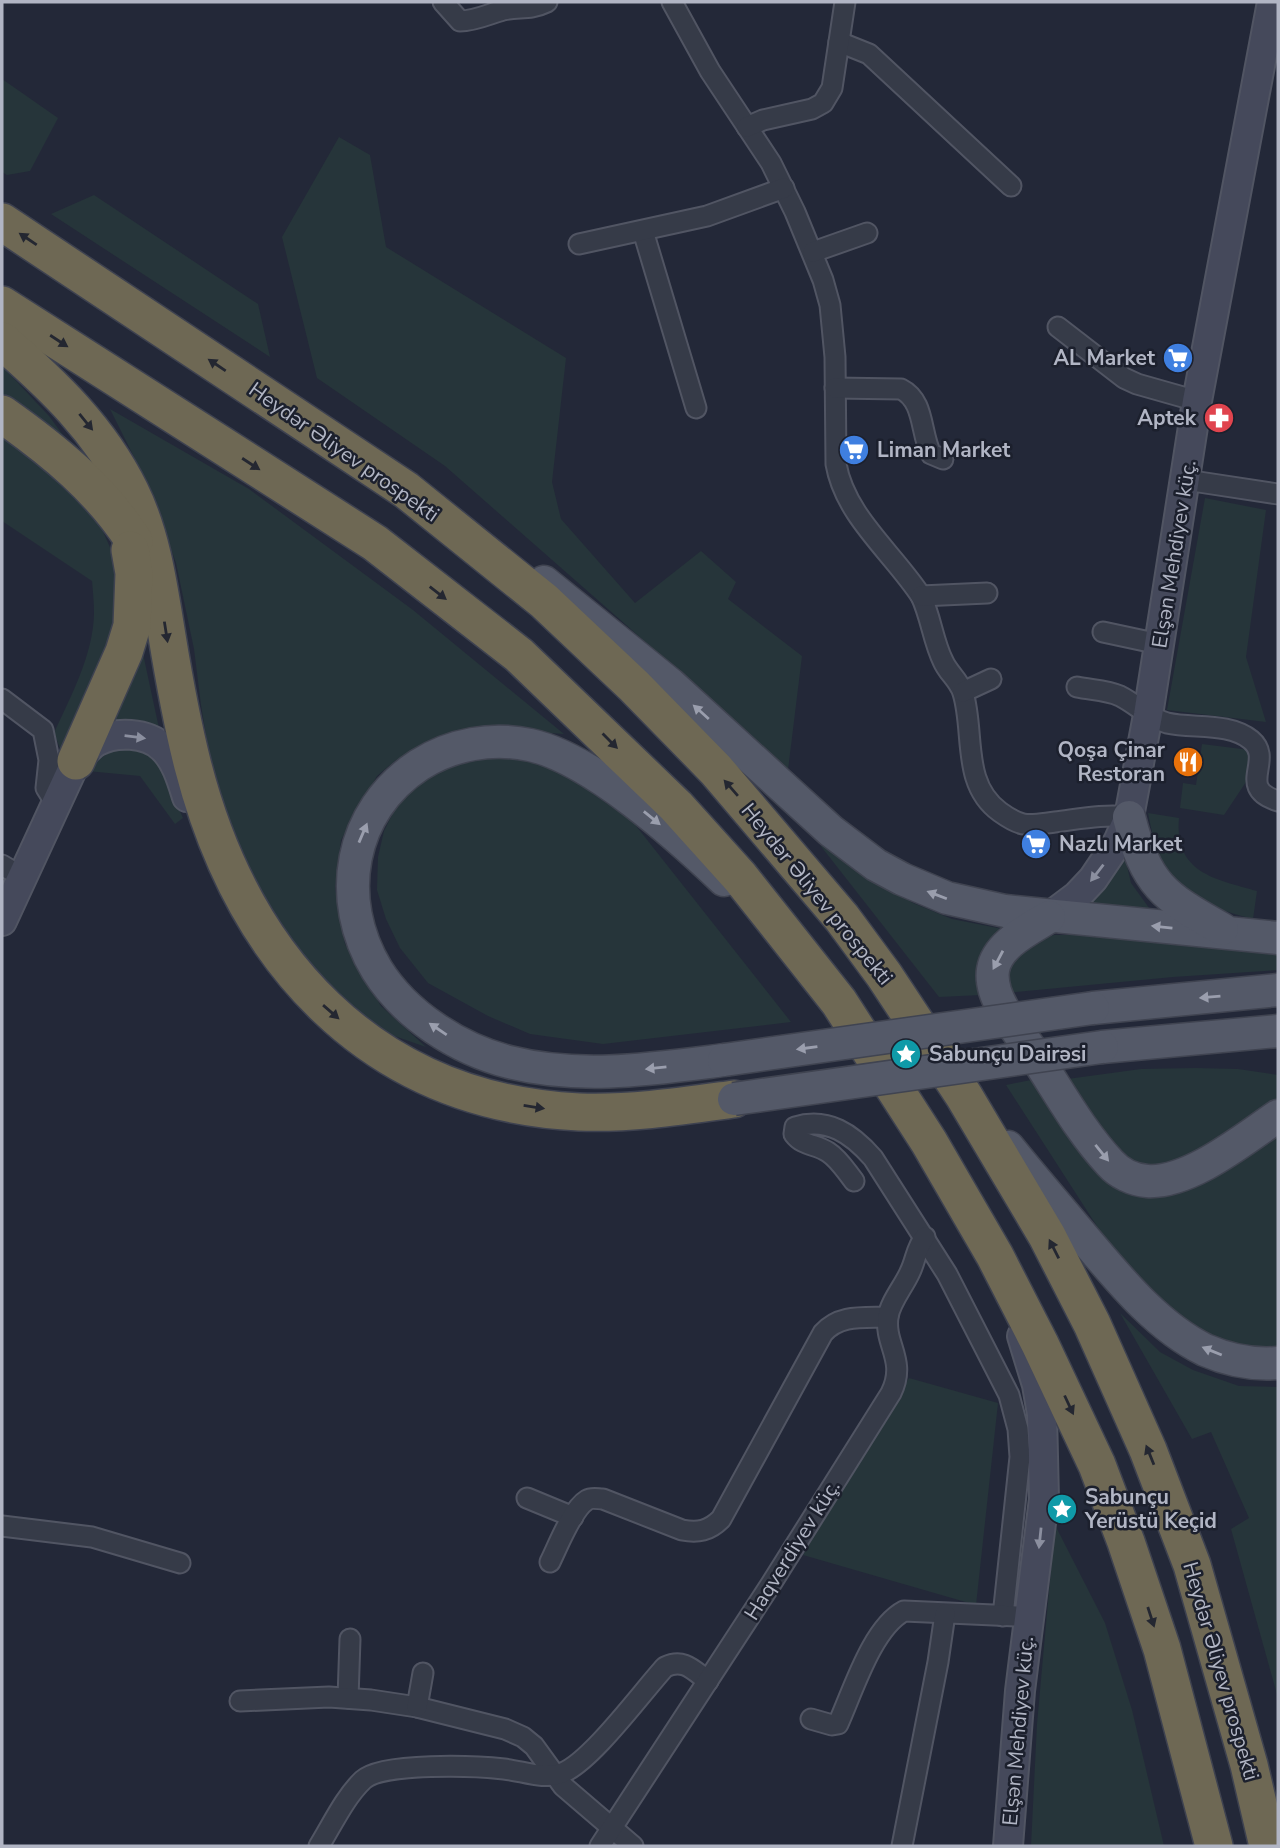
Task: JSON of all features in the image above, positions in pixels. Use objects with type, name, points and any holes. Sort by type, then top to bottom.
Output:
[{"type":"highway","name":"Heydər Əliyev prospekti","points":[[2,222],[406,490],[544,601],[634,686],[716,770],[842,918],[884,975],[964,1096],[1047,1236],[1091,1324],[1148,1450],[1192,1565],[1249,1766],[1268,1846]]},
{"type":"highway","points":[[2,304],[375,543],[519,655],[676,806],[740,877],[839,1002],[929,1142],[995,1256],[1097,1465],[1162,1649],[1214,1846]]},
{"type":"highway","points":[[2,341],[69,402],[109,453],[130,492],[143,523],[160,597],[182,722],[204,806],[243,899],[274,950],[293,974],[349,1028],[385,1053],[412,1070],[479,1095],[527,1106],[580,1112],[636,1111],[734,1099]]},
{"type":"highway","points":[[2,414],[85,480],[108,503],[148,566],[160,597]]},
{"type":"highway","points":[[76,761],[124,652],[132,626],[134,573],[122,522]]},
{"type":"main road","points":[[406,490],[512,559],[603,628],[670,684],[831,831],[876,864],[902,879],[947,898],[1004,911],[1278,939]]},
{"type":"main road","points":[[798,951],[702,859],[624,796],[588,771],[555,753],[530,746],[483,742],[455,747],[432,757],[407,773],[387,791],[359,839],[353,871],[355,908],[362,941],[378,971],[404,1002],[433,1026],[475,1050],[506,1061],[555,1071],[615,1072],[724,1060],[1093,1008],[1278,990]]},
{"type":"main road","points":[[1129,817],[1137,849],[1147,870],[1167,895],[1182,907],[1232,934]]},
{"type":"main road","points":[[1049,916],[1016,938],[999,955],[993,967],[995,992],[1080,1123],[1111,1165],[1130,1178],[1165,1181],[1188,1174],[1278,1116]]},
{"type":"main road","points":[[734,1099],[1102,1047],[1278,1031]]},
{"type":"main road","points":[[1102,1047],[1233,1046],[1278,1053]]},
{"type":"main road","points":[[964,1096],[1112,1270],[1174,1330],[1205,1350],[1236,1360],[1278,1363]]},
{"type":"street","points":[[443,2],[460,21],[469,21],[505,5],[533,9],[547,2]]},
{"type":"street","points":[[672,2],[710,71],[771,163],[813,253],[830,305],[835,357],[838,479],[854,509],[908,576],[928,611],[942,660],[963,692],[969,746],[976,780],[984,795],[993,807],[1011,820],[1024,824],[1101,816],[1129,817]]},
{"type":"street","points":[[747,127],[763,120],[812,109],[823,103],[832,89],[845,2]]},
{"type":"street","name":"Elşən Mehdiyev küç.","points":[[1049,916],[1077,896],[1093,880],[1118,842],[1129,817],[1148,715],[1197,401],[1272,2]]},
{"type":"street","points":[[839,43],[869,54],[1011,186]]},
{"type":"street","points":[[579,244],[707,216],[784,188]]},
{"type":"street","points":[[643,231],[695,408]]},
{"type":"street","points":[[813,253],[867,233]]},
{"type":"street","points":[[1058,327],[1124,378],[1197,401]]},
{"type":"street","points":[[835,388],[901,389],[909,393],[916,402],[931,454],[943,459]]},
{"type":"street","points":[[1186,480],[1278,494]]},
{"type":"street","points":[[921,596],[987,593]]},
{"type":"street","points":[[1103,632],[1159,644]]},
{"type":"street","points":[[963,692],[991,679]]},
{"type":"street","points":[[1077,687],[1116,694],[1148,715],[1165,722],[1242,734],[1254,741],[1258,750],[1259,792],[1278,802]]},
{"type":"street","points":[[2,699],[43,730],[49,760],[46,788],[57,800]]},
{"type":"street","points":[[2,921],[12,871],[57,800],[76,761],[96,742],[114,736],[139,736],[164,748],[180,776],[215,867],[233,901],[260,941],[293,974]]},
{"type":"street","points":[[811,1719],[838,1724],[877,1638],[904,1611],[1016,1616],[1020,1457],[1018,1429],[1003,1381],[925,1237],[873,1158],[861,1144],[837,1127],[819,1123],[795,1127],[794,1134],[799,1141],[825,1150],[855,1181]]},
{"type":"street","points":[[550,1562],[573,1517],[585,1501],[593,1498],[603,1499],[682,1530],[694,1532],[714,1525],[721,1519],[823,1333],[832,1323],[842,1320],[888,1317],[925,1237]]},
{"type":"street","name":"Elşən Mehdiyev küç.","points":[[995,1256],[1027,1353],[1042,1414],[1044,1499],[1016,1616],[1009,1846]]},
{"type":"street","name":"Haqverdiyev küç.","points":[[600,1846],[891,1392],[896,1381],[897,1366],[888,1317]]},
{"type":"street","points":[[527,1497],[573,1517]]},
{"type":"street","points":[[2,1526],[92,1537],[180,1563]]},
{"type":"street","points":[[1192,1565],[1278,1812]]},
{"type":"street","points":[[902,1846],[945,1614]]},
{"type":"street","points":[[348,1698],[350,1639]]},
{"type":"street","points":[[319,1846],[356,1788],[365,1778],[378,1772],[481,1768],[554,1775],[574,1766],[596,1745],[665,1667],[674,1662],[683,1663],[708,1681]]},
{"type":"street","points":[[417,1707],[423,1673]]},
{"type":"street","points":[[240,1701],[348,1698],[417,1707],[505,1729],[523,1737],[534,1746],[563,1786],[633,1846]]},
{"type":"shaded area","points":[[2,79],[58,118],[30,171],[7,175],[2,172]]},
{"type":"shaded area","points":[[339,137],[370,155],[386,247],[566,358],[552,482],[561,519],[635,603],[701,551],[736,582],[728,599],[802,656],[788,770],[445,466],[317,378],[282,237]]},
{"type":"shaded area","points":[[94,195],[258,304],[270,357],[51,214]]},
{"type":"shaded area","points":[[2,366],[49,416],[79,457],[2,405]]},
{"type":"shaded area","points":[[110,409],[249,489],[413,610],[564,734],[510,730],[457,732],[396,760],[377,776],[341,840],[335,888],[345,944],[381,1006],[426,1047],[380,1031],[344,998],[302,955],[254,880],[216,797],[194,649],[176,563],[147,483]]},
{"type":"shaded area","points":[[2,436],[37,459],[98,520],[116,561],[119,596],[111,647],[65,761],[54,733],[80,675],[90,645],[94,614],[92,581],[2,521]]},
{"type":"shaded area","points":[[1205,498],[1266,510],[1246,657],[1266,722],[1167,710]]},
{"type":"shaded area","points":[[139,635],[160,733],[112,724]]},
{"type":"shaded area","points":[[1202,744],[1250,750],[1246,782],[1224,815],[1180,808],[1183,783],[1196,785]]},
{"type":"shaded area","points":[[138,746],[155,755],[183,818],[175,824],[140,776],[87,771],[110,752]]},
{"type":"shaded area","points":[[475,755],[522,758],[564,773],[633,822],[791,1022],[603,1044],[530,1034],[488,1016],[428,983],[400,948],[386,919],[377,890],[378,857],[384,831],[401,797],[430,771]]},
{"type":"shaded area","points":[[1148,813],[1179,818],[1179,836],[1183,851],[1200,871],[1257,891],[1253,919],[1208,905],[1179,887],[1160,858]]},
{"type":"shaded area","points":[[820,845],[913,903],[952,919],[1008,930],[981,995],[939,997]]},
{"type":"shaded area","points":[[1124,853],[1131,883],[1152,912],[1089,904],[1104,888]]},
{"type":"shaded area","points":[[1054,935],[1278,952],[1278,970],[1006,993],[1009,965],[1033,942]]},
{"type":"shaded area","points":[[1141,1069],[1238,1069],[1278,1075],[1278,1104],[1181,1163],[1137,1167],[1113,1154],[1060,1080]]},
{"type":"shaded area","points":[[1036,1079],[1127,1189],[1278,1133],[1278,1349],[1239,1347],[1180,1317],[1142,1282],[1111,1248],[1006,1085]]},
{"type":"shaded area","points":[[1120,1313],[1160,1352],[1193,1370],[1239,1386],[1278,1387],[1278,1698],[1231,1529],[1249,1518],[1211,1432],[1192,1439]]},
{"type":"shaded area","points":[[909,1378],[998,1403],[976,1605],[803,1555]]},
{"type":"shaded area","points":[[1055,1525],[1105,1623],[1132,1710],[1164,1846],[1031,1846],[1037,1724]]},
{"type":"place","name":"AL Market","points":[[1178,358]]},
{"type":"place","name":"Aptek","points":[[1219,418]]},
{"type":"place","name":"Liman Market","points":[[854,450]]},
{"type":"place","name":"Qoşa Çinar Restoran","points":[[1188,762]]},
{"type":"place","name":"Nazlı Market","points":[[1036,844]]},
{"type":"place","name":"Sabunçu Dairəsi","points":[[906,1054]]},
{"type":"place","name":"Sabunçu Yerüstü Keçid","points":[[1062,1509]]}]
